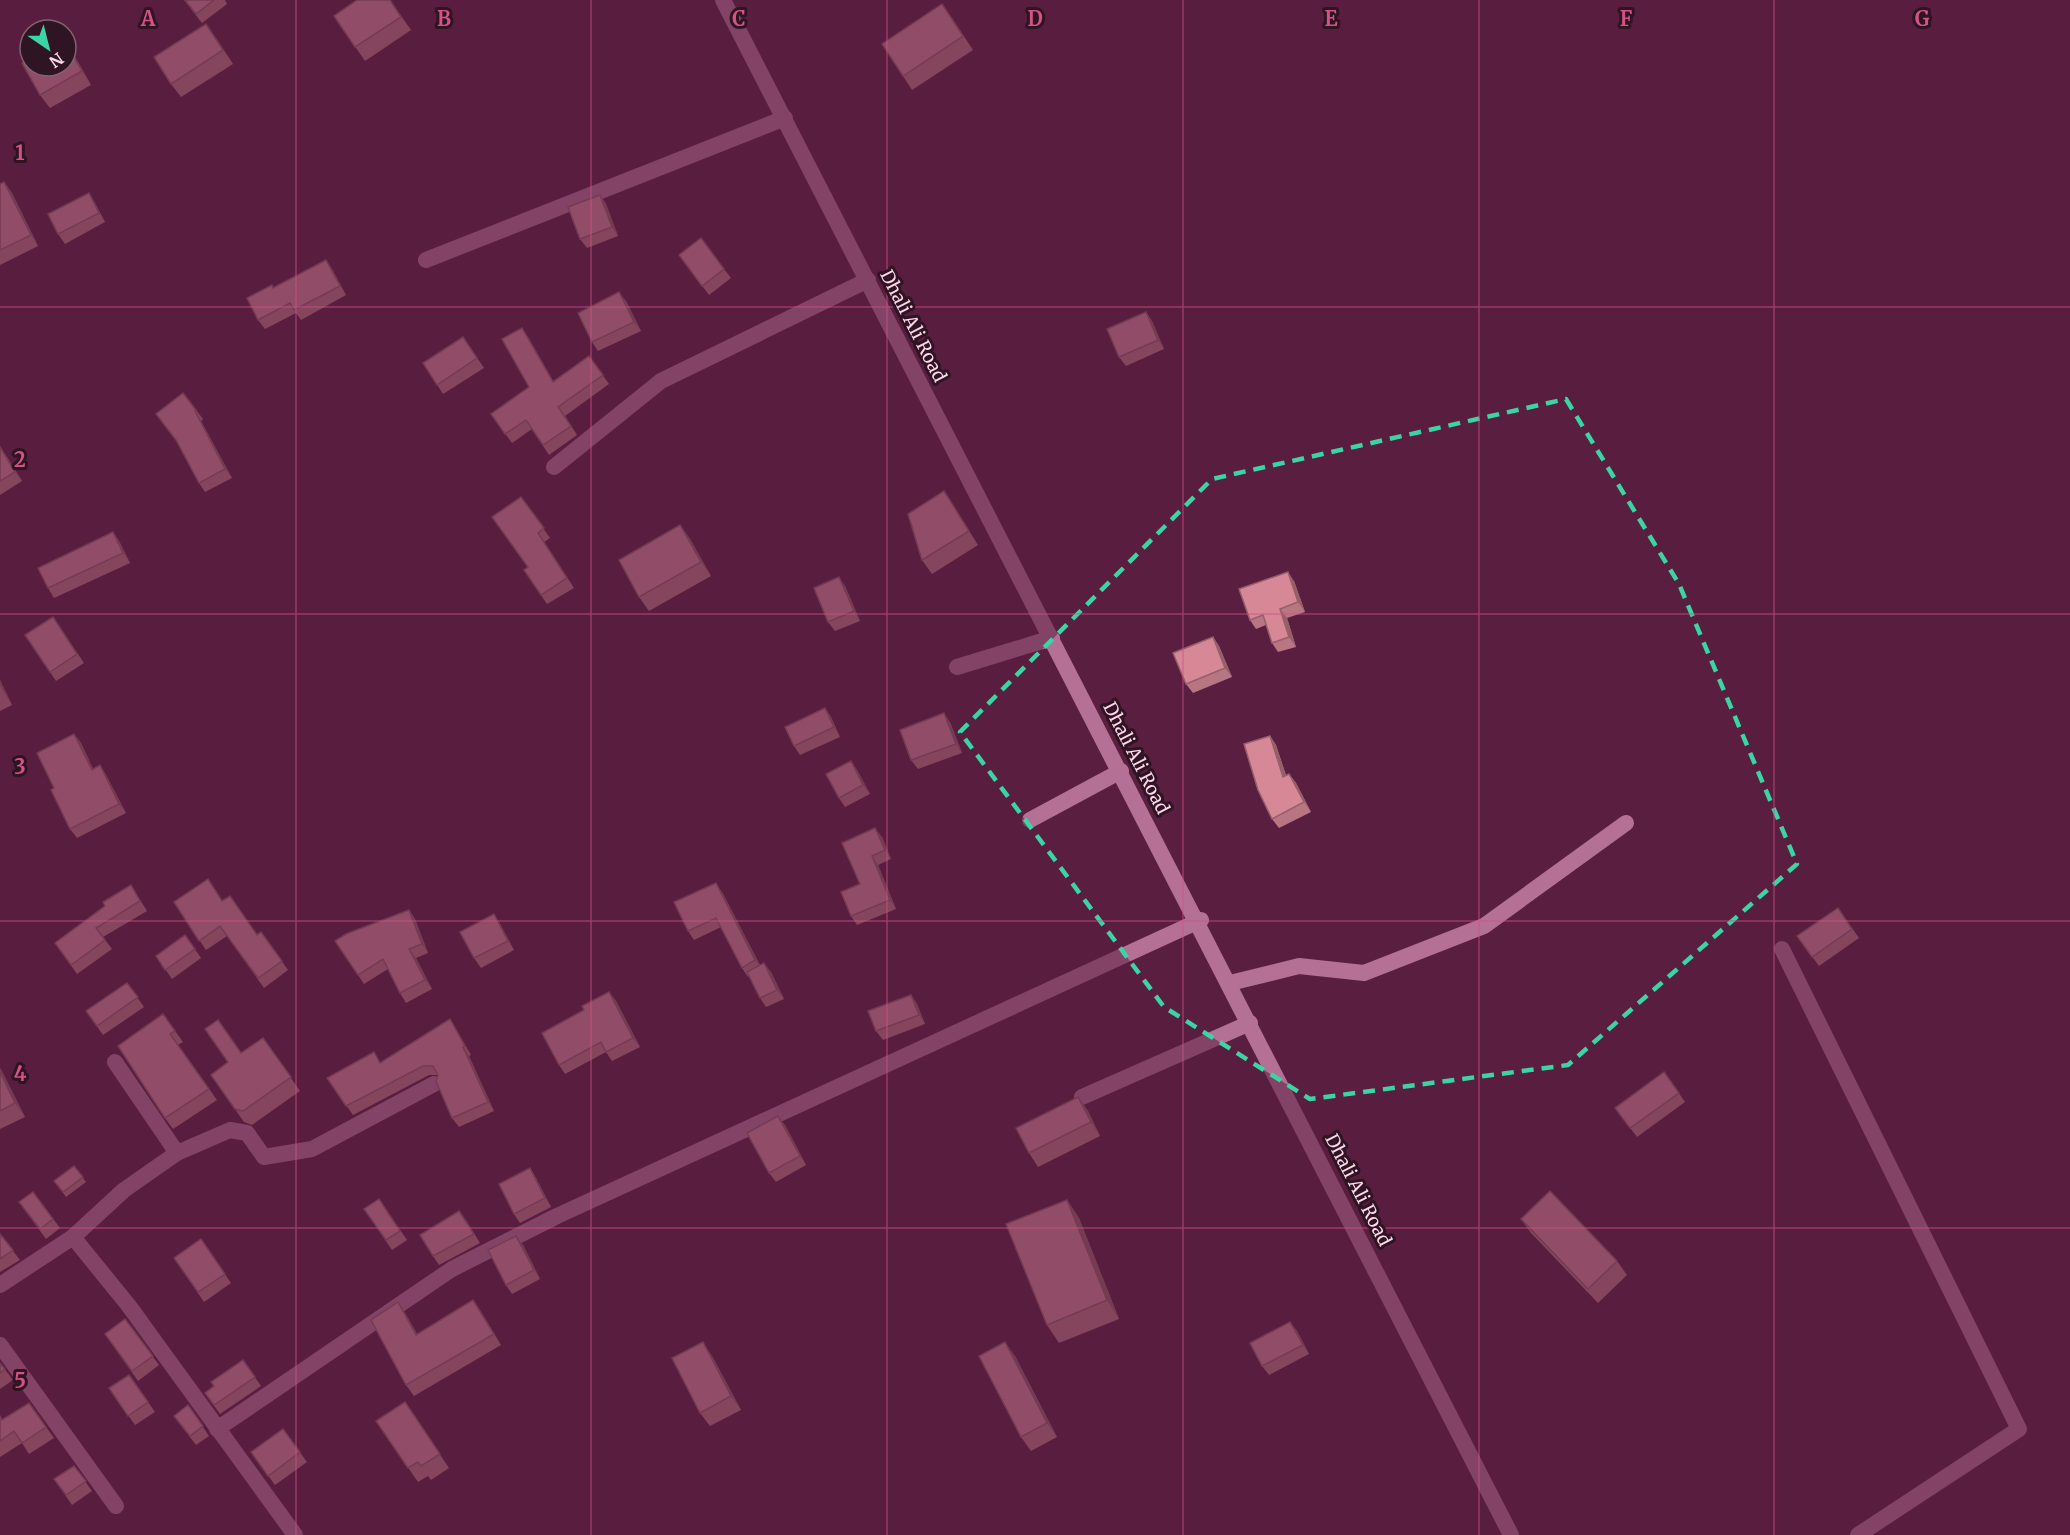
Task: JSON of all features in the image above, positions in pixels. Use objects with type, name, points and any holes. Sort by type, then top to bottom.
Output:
[{"type":"street","name":"Dhali Ali Road","points":[[723,0],[1200,921],[1512,1535]]},
{"type":"street","points":[[426,260],[784,118]]},
{"type":"street","points":[[555,467],[661,381],[868,280]]},
{"type":"street","points":[[957,667],[1052,638]]},
{"type":"street","points":[[1030,820],[1121,771]]},
{"type":"street","points":[[1230,983],[1299,966],[1364,973],[1484,926],[1626,823]]},
{"type":"street","points":[[218,1429],[452,1269],[557,1216],[1200,921]]},
{"type":"street","points":[[1782,949],[2019,1429],[1858,1535]]},
{"type":"street","points":[[1082,1097],[1250,1023]]},
{"type":"street","points":[[115,1062],[177,1154]]},
{"type":"street","points":[[0,1285],[72,1237],[124,1190],[177,1154],[230,1130],[247,1133],[264,1156],[312,1149],[434,1084]]},
{"type":"street","points":[[72,1237],[129,1305],[295,1535]]},
{"type":"street","points":[[0,1345],[116,1506]]},
{"type":"highlighted area","points":[[1566,399],[1679,584],[1797,864],[1568,1065],[1310,1099],[1164,1007],[960,732],[1212,479]]},
{"type":"building","points":[[185,0],[214,0],[196,14]]},
{"type":"building","points":[[357,0],[390,0],[401,17],[355,47],[334,16]]},
{"type":"building","points":[[942,4],[963,36],[903,76],[882,44]]},
{"type":"building","points":[[206,24],[223,50],[171,84],[154,57]]},
{"type":"building","points":[[30,78],[70,78],[40,95]]},
{"type":"building","points":[[4,182],[31,235],[0,250],[0,184]]},
{"type":"building","points":[[89,193],[99,213],[58,234],[48,214]]},
{"type":"building","points":[[600,195],[612,227],[580,239],[568,207]]},
{"type":"building","points":[[701,238],[724,269],[702,286],[679,255]]},
{"type":"building","points":[[326,260],[340,286],[294,310],[290,303],[258,320],[247,298],[272,285],[273,288]]},
{"type":"building","points":[[619,292],[634,322],[592,342],[578,313]]},
{"type":"building","points":[[1146,312],[1158,340],[1119,357],[1107,329]]},
{"type":"building","points":[[522,328],[553,382],[589,356],[603,375],[558,407],[571,426],[543,445],[526,420],[505,434],[491,414],[529,387],[502,339]]},
{"type":"building","points":[[463,337],[477,358],[437,385],[423,363]]},
{"type":"building","points":[[183,393],[196,410],[225,469],[199,483],[176,440],[156,414]]},
{"type":"building","points":[[0,447],[15,472],[0,481]]},
{"type":"building","points":[[944,491],[969,531],[922,560],[908,514]]},
{"type":"building","points":[[521,497],[544,528],[538,533],[567,578],[541,595],[524,570],[528,567],[492,517]]},
{"type":"building","points":[[680,525],[701,562],[639,597],[619,560]]},
{"type":"building","points":[[113,532],[123,553],[48,588],[38,568]]},
{"type":"building","points":[[1288,572],[1298,602],[1280,609],[1289,637],[1272,643],[1263,615],[1250,620],[1239,589]]},
{"type":"building","points":[[839,577],[854,611],[828,622],[814,588]]},
{"type":"building","points":[[53,617],[77,654],[50,672],[25,635]]},
{"type":"building","points":[[1213,637],[1225,668],[1186,684],[1173,653]]},
{"type":"building","points":[[825,708],[834,727],[794,746],[785,727]]},
{"type":"building","points":[[944,713],[956,744],[911,760],[900,730]]},
{"type":"building","points":[[74,734],[92,770],[100,765],[119,804],[70,829],[51,790],[54,788],[37,753]]},
{"type":"building","points":[[1270,736],[1283,777],[1289,774],[1304,802],[1272,819],[1258,790],[1244,744]]},
{"type":"building","points":[[851,761],[863,785],[839,798],[826,774]]},
{"type":"building","points":[[875,828],[885,850],[872,856],[890,900],[851,916],[841,892],[860,884],[842,843]]},
{"type":"building","points":[[208,879],[222,901],[230,896],[257,935],[261,932],[282,961],[258,978],[220,926],[199,941],[174,902]]},
{"type":"building","points":[[716,883],[755,960],[742,968],[716,918],[688,931],[674,902]]},
{"type":"building","points":[[131,885],[140,901],[96,928],[105,940],[71,965],[55,943],[105,906],[103,902]]},
{"type":"building","points":[[1838,908],[1852,929],[1812,957],[1797,936]]},
{"type":"building","points":[[409,910],[422,944],[409,949],[425,980],[400,993],[383,959],[358,975],[335,941],[346,934]]},
{"type":"building","points":[[494,914],[508,941],[474,958],[460,932]]},
{"type":"building","points":[[185,935],[195,949],[165,970],[156,956]]},
{"type":"building","points":[[764,963],[777,990],[760,998],[747,972]]},
{"type":"building","points":[[127,983],[138,997],[97,1026],[86,1011]]},
{"type":"building","points":[[609,992],[633,1038],[606,1052],[601,1042],[559,1065],[542,1033],[584,1010],[582,1006]]},
{"type":"building","points":[[911,995],[919,1015],[876,1031],[868,1011]]},
{"type":"building","points":[[163,1014],[175,1031],[170,1034],[209,1089],[165,1118],[118,1046]]},
{"type":"building","points":[[450,1019],[465,1046],[463,1047],[488,1102],[452,1118],[436,1081],[438,1075],[433,1066],[423,1066],[346,1106],[327,1078],[374,1052],[380,1063]]},
{"type":"building","points":[[218,1020],[241,1053],[263,1038],[291,1077],[243,1111],[235,1109],[211,1075],[228,1062],[205,1029]]},
{"type":"building","points":[[0,1072],[15,1103],[0,1111]]},
{"type":"building","points":[[1664,1072],[1679,1093],[1630,1128],[1615,1108]]},
{"type":"building","points":[[1078,1097],[1091,1122],[1029,1153],[1016,1128]]},
{"type":"building","points":[[778,1116],[800,1156],[769,1173],[747,1133]]},
{"type":"building","points":[[74,1166],[83,1177],[63,1192],[54,1181]]},
{"type":"building","points":[[530,1168],[545,1198],[514,1214],[499,1184]]},
{"type":"building","points":[[1550,1191],[1617,1261],[1588,1289],[1521,1219]]},
{"type":"building","points":[[33,1192],[53,1219],[40,1229],[19,1202]]},
{"type":"building","points":[[379,1199],[400,1231],[386,1240],[364,1209]]},
{"type":"building","points":[[1067,1200],[1107,1300],[1047,1325],[1006,1224]]},
{"type":"building","points":[[459,1211],[474,1234],[433,1256],[420,1235]]},
{"type":"building","points":[[0,1234],[13,1250],[0,1259]]},
{"type":"building","points":[[516,1236],[534,1270],[506,1285],[488,1250]]},
{"type":"building","points":[[201,1239],[225,1274],[198,1292],[174,1258]]},
{"type":"building","points":[[473,1300],[494,1334],[406,1385],[371,1320],[398,1302],[416,1335]]},
{"type":"building","points":[[125,1319],[153,1356],[132,1371],[105,1334]]},
{"type":"building","points":[[1290,1322],[1303,1345],[1262,1366],[1250,1343]]},
{"type":"building","points":[[703,1342],[731,1396],[700,1413],[672,1358]]},
{"type":"building","points":[[1005,1342],[1047,1423],[1021,1437],[979,1356]]},
{"type":"building","points":[[243,1360],[255,1377],[214,1405],[205,1393],[214,1386],[211,1382]]},
{"type":"building","points":[[0,1363],[5,1369],[0,1373]]},
{"type":"building","points":[[129,1375],[148,1402],[128,1416],[109,1388]]},
{"type":"building","points":[[405,1402],[440,1454],[421,1466],[418,1462],[408,1468],[376,1421]]},
{"type":"building","points":[[29,1403],[46,1427],[22,1443],[14,1431],[0,1441],[0,1416],[2,1420]]},
{"type":"building","points":[[188,1405],[203,1426],[190,1436],[174,1416]]},
{"type":"building","points":[[283,1429],[300,1452],[268,1476],[251,1452]]},
{"type":"building","points":[[74,1466],[86,1481],[66,1495],[54,1479]]}]
